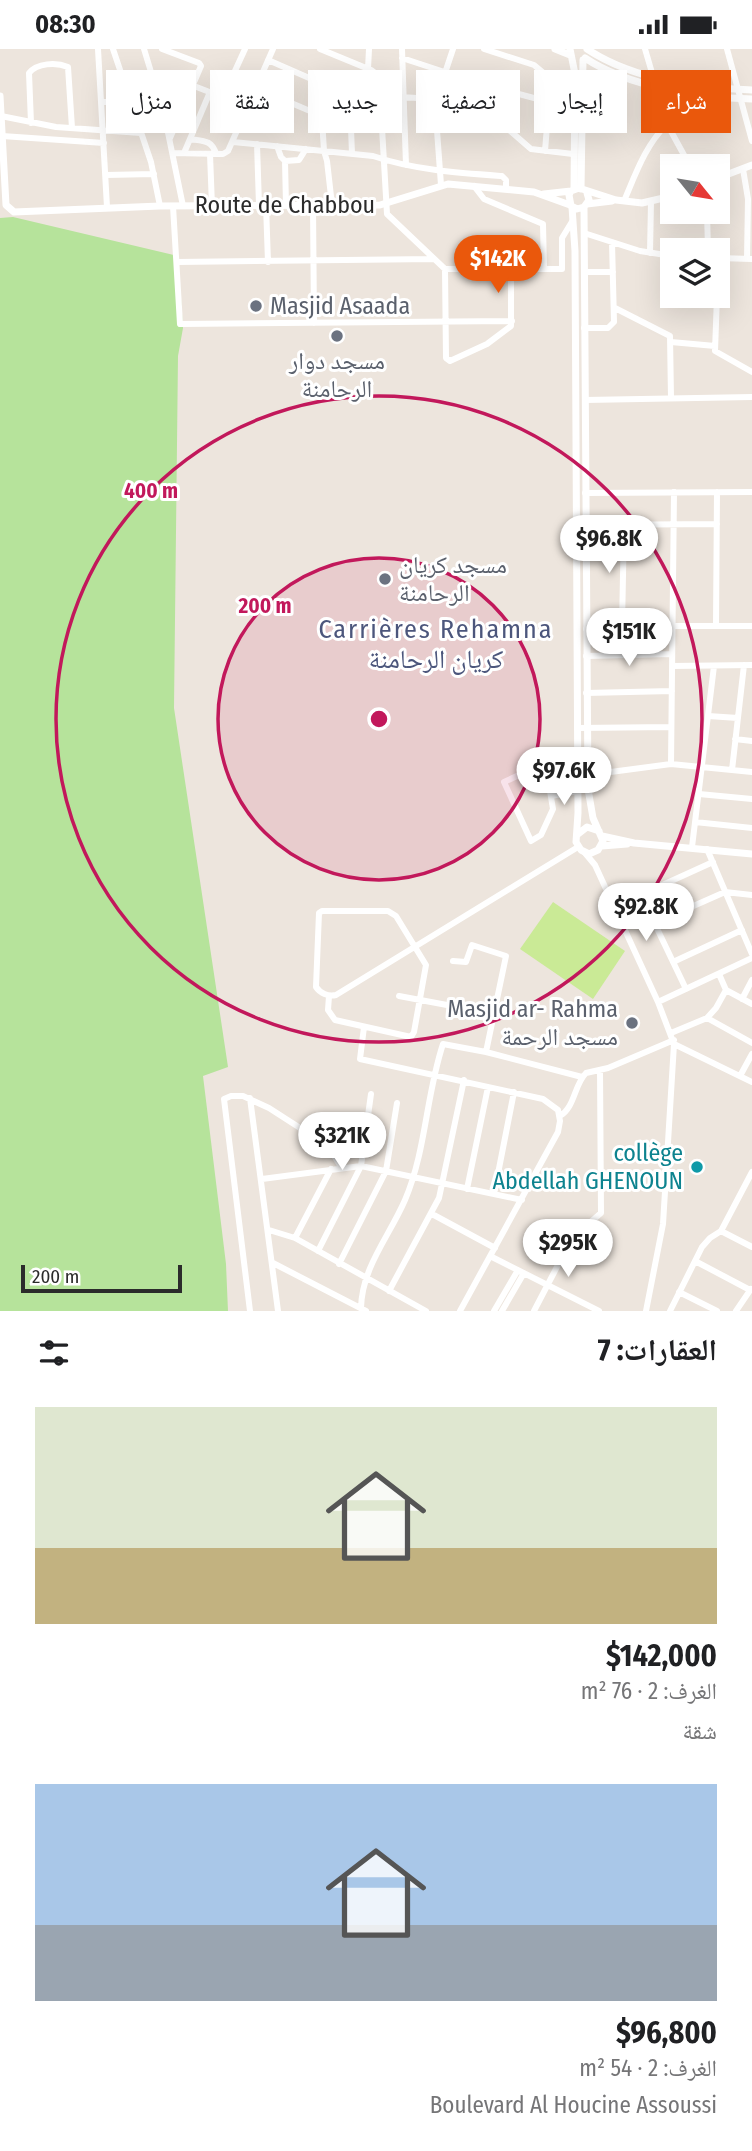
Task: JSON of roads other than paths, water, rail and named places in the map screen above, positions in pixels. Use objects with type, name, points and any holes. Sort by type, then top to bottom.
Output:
[{"type":"street","points":[[98,49],[107,207]]},
{"type":"street","points":[[113,49],[120,70]]},
{"type":"street","points":[[144,49],[170,138],[183,206]]},
{"type":"street","points":[[162,49],[200,64],[196,79]]},
{"type":"street","points":[[235,70],[244,49]]},
{"type":"street","points":[[264,70],[273,49]]},
{"type":"street","points":[[320,49],[368,69],[369,49]]},
{"type":"street","points":[[402,49],[406,165]]},
{"type":"street","points":[[444,70],[453,49]]},
{"type":"street","points":[[484,49],[542,70]]},
{"type":"street","points":[[555,49],[570,54],[577,61],[584,59],[609,71],[641,81]]},
{"type":"street","points":[[578,190],[584,59],[587,49],[622,67],[641,73]]},
{"type":"street","points":[[645,49],[651,70]]},
{"type":"street","points":[[727,49],[752,141]]},
{"type":"street","points":[[570,54],[575,74],[573,154],[578,190],[586,206],[586,693],[589,806],[601,834],[595,865]]},
{"type":"street","points":[[402,58],[441,70]]},
{"type":"street","points":[[268,60],[348,95],[351,102],[352,154]]},
{"type":"street","points":[[31,123],[29,73],[38,65],[62,65],[68,67],[72,128]]},
{"type":"street","points":[[731,89],[752,90]]},
{"type":"street","points":[[184,153],[210,94]]},
{"type":"street","points":[[0,96],[2,136],[104,143]]},
{"type":"street","points":[[403,96],[416,99]]},
{"type":"street","points":[[731,97],[752,99]]},
{"type":"street","points":[[101,102],[106,102]]},
{"type":"street","points":[[294,105],[319,116],[323,122],[324,152],[332,205]]},
{"type":"street","points":[[1,116],[31,123],[106,129]]},
{"type":"street","points":[[141,133],[154,174],[160,206]]},
{"type":"street","points":[[170,138],[172,133]]},
{"type":"street","points":[[173,153],[226,153],[237,133]]},
{"type":"street","points":[[383,133],[389,216],[444,269],[446,358],[450,361],[509,329],[512,321],[511,269]]},
{"type":"street","points":[[437,133],[441,185]]},
{"type":"street","points":[[512,133],[528,147],[573,154]]},
{"type":"street","points":[[545,151],[546,133]]},
{"type":"street","points":[[620,201],[652,141],[659,133]]},
{"type":"street","points":[[672,133],[683,154]]},
{"type":"street","name":"Route de Chabbou","points":[[2,136],[6,205],[11,211],[19,213],[107,207],[386,204],[441,185],[506,188],[543,194],[577,209],[620,201],[651,202],[660,199]]},
{"type":"street","points":[[190,139],[209,142],[214,146],[212,206]]},
{"type":"street","points":[[233,142],[373,156],[384,161],[440,171],[503,176],[506,188]]},
{"type":"street","points":[[257,144],[268,262]]},
{"type":"street","points":[[277,146],[279,155],[285,161],[286,205]]},
{"type":"street","points":[[285,161],[299,160],[306,149]]},
{"type":"street","points":[[730,174],[752,165]]},
{"type":"street","points":[[730,258],[750,259],[748,199],[743,169]]},
{"type":"street","points":[[106,175],[154,174]]},
{"type":"street","points":[[474,186],[484,199],[543,224],[544,269]]},
{"type":"street","points":[[578,190],[568,197],[573,220],[578,847],[595,865],[673,1039],[663,1224],[646,1311]]},
{"type":"street","name":"Route de Chabbou","points":[[543,194],[578,190],[620,201]]},
{"type":"street","points":[[650,253],[651,202]]},
{"type":"street","points":[[313,205],[314,323]]},
{"type":"street","points":[[173,206],[180,324],[512,321]]},
{"type":"street","points":[[444,269],[562,269],[562,238],[573,220]]},
{"type":"street","points":[[584,233],[660,254]]},
{"type":"street","points":[[584,328],[610,328],[614,321],[612,242]]},
{"type":"street","points":[[177,262],[435,259]]},
{"type":"street","points":[[585,272],[613,272]]},
{"type":"street","points":[[615,308],[668,334],[671,342],[671,398]]},
{"type":"street","points":[[717,308],[715,346],[718,354],[752,372]]},
{"type":"street","points":[[671,342],[715,346]]},
{"type":"street","points":[[585,400],[752,397]]},
{"type":"street","points":[[671,764],[674,492]]},
{"type":"street","points":[[716,626],[717,492]]},
{"type":"street","points":[[585,493],[752,492]]},
{"type":"street","points":[[622,626],[624,524]]},
{"type":"street","points":[[585,525],[717,524]]},
{"type":"street","points":[[586,629],[622,626],[752,626]]},
{"type":"street","points":[[586,656],[672,654]]},
{"type":"street","points":[[672,666],[748,665],[732,770]]},
{"type":"street","points":[[692,847],[715,666]]},
{"type":"street","points":[[586,693],[672,691]]},
{"type":"street","points":[[708,716],[738,717]]},
{"type":"street","points":[[577,728],[671,727]]},
{"type":"street","points":[[735,739],[752,741]]},
{"type":"street","points":[[588,775],[671,764],[752,772]]},
{"type":"street","points":[[544,765],[551,796],[552,812],[539,838],[531,841],[504,782],[544,765]]},
{"type":"street","points":[[551,796],[578,791]]},
{"type":"street","points":[[699,794],[752,799]]},
{"type":"street","points":[[695,822],[752,828]]},
{"type":"street","points":[[578,834],[589,827],[601,834],[634,843],[752,854]]},
{"type":"street","points":[[585,853],[634,843]]},
{"type":"street","points":[[329,996],[328,1010],[338,1021],[411,1037],[426,965],[416,946],[391,912],[322,911],[317,917],[316,987],[329,996],[336,995],[416,946],[578,847]]},
{"type":"street","points":[[658,1002],[752,956],[707,849]]},
{"type":"street","points":[[614,907],[713,862]]},
{"type":"street","points":[[655,923],[725,892],[752,895]]},
{"type":"street","points":[[642,895],[686,989]]},
{"type":"street","points":[[673,962],[742,930]]},
{"type":"street","points":[[453,961],[466,962],[472,945],[506,956],[486,1052]]},
{"type":"street","points":[[719,974],[726,990],[752,1004]]},
{"type":"street","points":[[742,999],[752,980]]},
{"type":"street","points":[[560,1116],[568,1109],[582,1077],[588,1072],[600,1070],[673,1039],[707,1018],[726,990]]},
{"type":"street","points":[[399,996],[495,1014]]},
{"type":"street","points":[[707,1018],[752,1042]]},
{"type":"street","points":[[364,1027],[360,1059],[464,1080],[548,1101],[555,1106],[560,1116],[558,1132],[460,1311]]},
{"type":"street","points":[[673,1039],[752,1082]]},
{"type":"street","points":[[273,1263],[364,1310],[365,1278],[414,1178],[443,1044],[486,1052],[582,1077]]},
{"type":"street","points":[[740,1076],[752,1054]]},
{"type":"street","points":[[534,1311],[572,1238],[601,1213],[600,1070]]},
{"type":"street","points":[[389,1291],[432,1214],[443,1184],[464,1080]]},
{"type":"street","points":[[467,1189],[488,1087]]},
{"type":"street","points":[[494,1194],[514,1092]]},
{"type":"street","points":[[318,1251],[360,1166],[371,1094]]},
{"type":"street","points":[[250,1311],[223,1106],[226,1097],[236,1095],[250,1098],[323,1142],[334,1153],[341,1167]]},
{"type":"street","points":[[250,1098],[278,1311]]},
{"type":"street","points":[[340,1264],[386,1171],[397,1103]]},
{"type":"street","points":[[262,1179],[360,1166],[522,1200]]},
{"type":"street","points":[[295,1238],[331,1169]]},
{"type":"street","points":[[670,1311],[706,1242],[721,1231],[752,1172]]},
{"type":"street","points":[[432,1214],[495,1248]]},
{"type":"street","points":[[269,1230],[295,1238],[426,1311]]},
{"type":"street","points":[[721,1231],[751,1244]]},
{"type":"street","points":[[490,1256],[548,1285],[586,1308],[600,1311]]},
{"type":"street","points":[[695,1261],[751,1289],[736,1311]]},
{"type":"street","points":[[494,1311],[521,1271]]},
{"type":"street","points":[[502,1311],[521,1271]]},
{"type":"street","points":[[680,1292],[717,1311]]},
{"type":"place","name":"Masjid Asaada","points":[[256,306]]},
{"type":"place","name":"مسجد دوار الرحامنة","points":[[337,336]]},
{"type":"place","name":"مسجد كريان الرحامنة","points":[[385,579]]},
{"type":"place","name":"Masjid ar- Rahma مسجد الرحمة","points":[[632,1023]]},
{"type":"place","name":"collège Abdellah GHENOUN","points":[[697,1167]]},
{"type":"district","name":"Carrières Rehamna كريان الرحامنة","points":[[436,644]]}]
